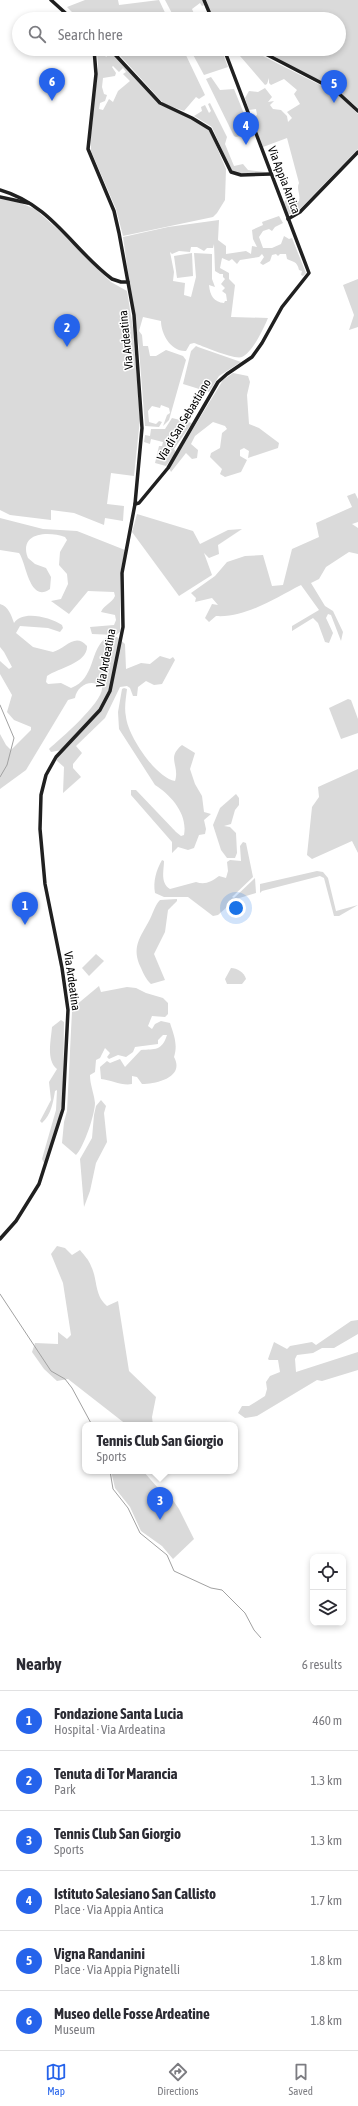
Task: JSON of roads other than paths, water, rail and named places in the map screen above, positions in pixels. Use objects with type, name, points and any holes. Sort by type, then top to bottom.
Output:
[{"type":"main road","points":[[51,0],[64,12]]},
{"type":"main road","points":[[204,0],[209,12]]},
{"type":"main road","name":"Via Ardeatina","points":[[0,1239],[16,1221],[40,1184],[64,1104],[68,1010],[62,968],[45,884],[40,829],[41,795],[46,775],[56,757],[100,710],[110,691],[123,624],[123,562],[135,504],[142,414],[135,322],[116,218],[88,149],[96,74],[95,56]]},
{"type":"main road","points":[[116,56],[160,103],[192,118],[210,130],[230,172],[239,175],[271,174]]},
{"type":"main road","name":"Via Appia Antica","points":[[227,56],[309,273]]},
{"type":"main road","points":[[269,56],[335,90],[358,111]]},
{"type":"main road","points":[[288,219],[300,212],[358,152]]},
{"type":"main road","points":[[0,190],[19,196],[32,204],[54,221],[110,278],[120,282],[128,282]]},
{"type":"main road","points":[[0,197],[32,204]]},
{"type":"main road","name":"Via di San Sebastiano","points":[[135,504],[139,503],[168,468],[218,382],[227,374],[252,358],[282,307],[309,273]]},
{"type":"waterway","points":[[0,705],[14,738],[7,765],[0,777]]},
{"type":"waterway","points":[[0,1294],[51,1371],[65,1379],[72,1388],[90,1422]]},
{"type":"waterway","points":[[110,1474],[113,1489],[128,1508],[140,1533],[167,1555],[174,1571],[211,1588],[222,1590],[245,1613],[254,1630],[261,1638]]},
{"type":"place","name":"Museo delle Fosse Ardeatine","points":[[52,101]]},
{"type":"place","name":"Vigna Randanini","points":[[334,103]]},
{"type":"place","name":"Istituto Salesiano San Callisto","points":[[246,145]]},
{"type":"place","name":"Tenuta di Tor Marancia","points":[[67,347]]},
{"type":"place","name":"Fondazione Santa Lucia","points":[[25,925]]},
{"type":"place","name":"Tennis Club San Giorgio","points":[[160,1520]]}]
